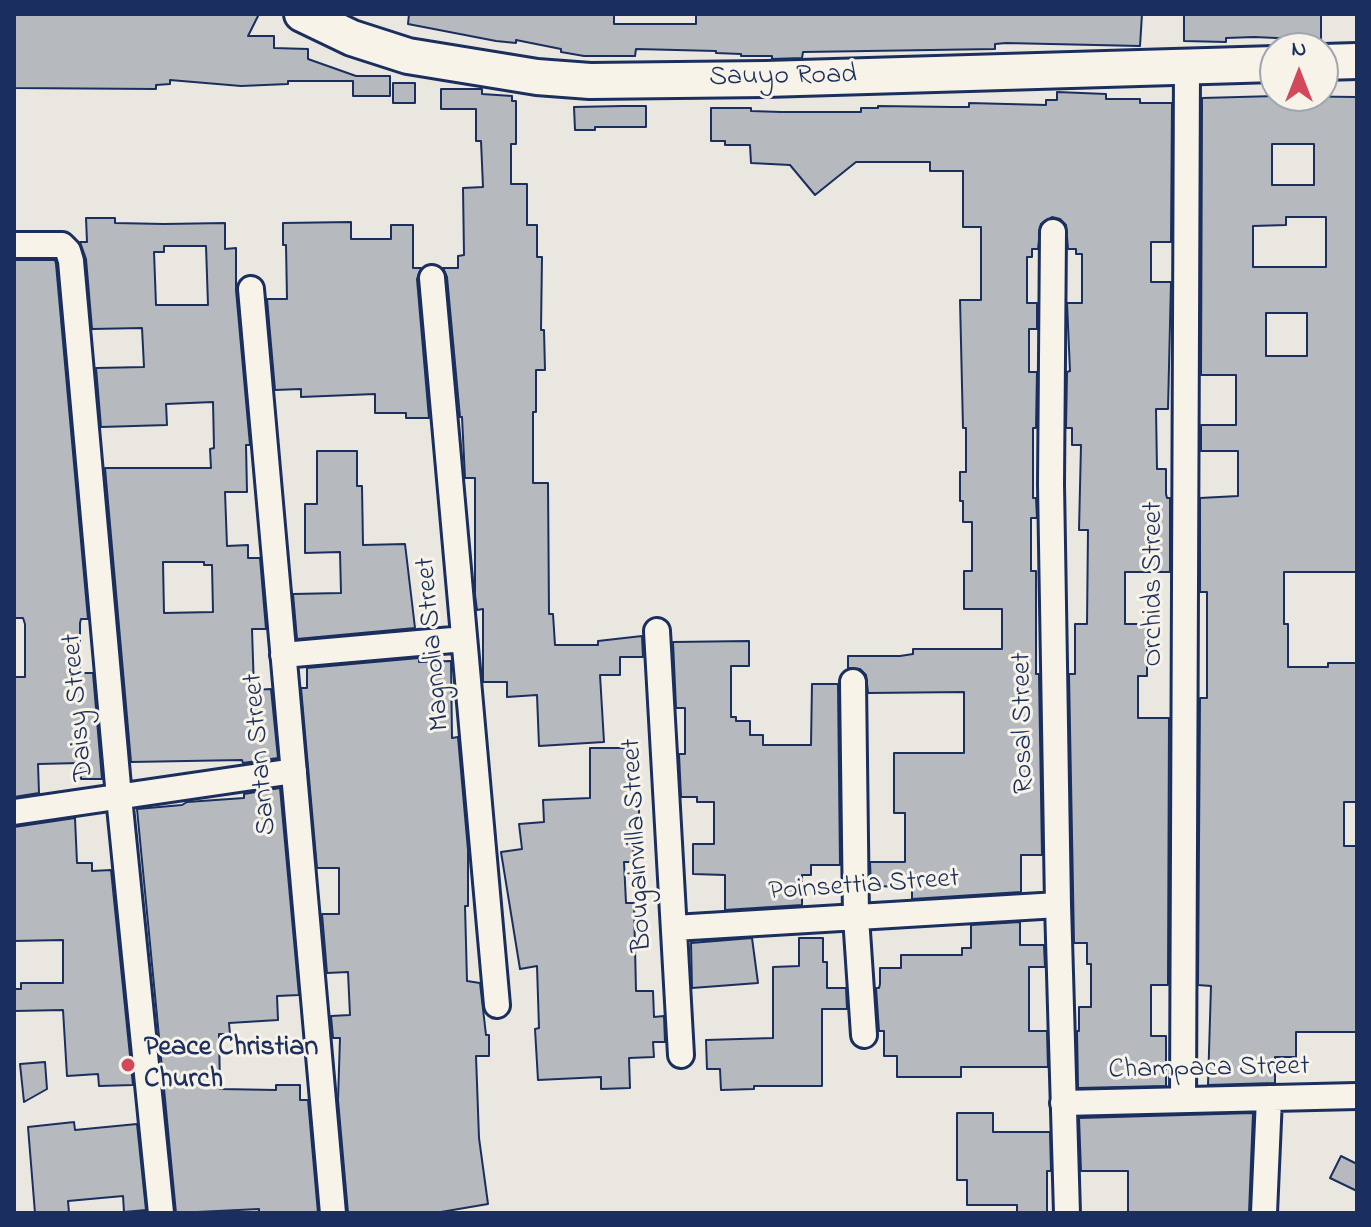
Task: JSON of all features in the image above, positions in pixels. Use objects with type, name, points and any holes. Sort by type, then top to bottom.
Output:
[{"type":"main road","name":"Sauyo Road","points":[[302,14],[352,38],[408,56],[537,77],[590,81],[1259,65]]},
{"type":"street","name":"Orchids Street","points":[[1183,1100],[1187,67]]},
{"type":"street","name":"Rosal Street","points":[[1053,232],[1051,484],[1067,1213]]},
{"type":"street","name":"Daisy Street","points":[[14,245],[62,245],[71,261],[119,797],[161,1213]]},
{"type":"street","name":"Magnolia Street","points":[[432,278],[497,1005]]},
{"type":"street","name":"Santan Street","points":[[251,289],[333,1213]]},
{"type":"street","name":"Bougainvilla Street","points":[[657,631],[681,1055]]},
{"type":"street","points":[[283,655],[464,639]]},
{"type":"street","points":[[853,682],[856,917],[864,1035]]},
{"type":"street","points":[[14,812],[294,771]]},
{"type":"street","name":"Poinsettia Street","points":[[674,928],[1058,905]]},
{"type":"street","name":"Champaca Street","points":[[1063,1103],[1357,1096]]},
{"type":"street","points":[[1264,1213],[1269,1098]]},
{"type":"building","points":[[14,14],[259,14],[248,36],[274,36],[274,48],[308,49],[308,59],[356,76],[390,76],[390,96],[353,96],[353,81],[288,81],[288,84],[241,86],[170,80],[170,84],[156,85],[156,89],[14,88]]},
{"type":"building","points":[[409,14],[614,14],[614,24],[696,24],[696,14],[1142,14],[1140,46],[1006,43],[995,44],[995,49],[803,52],[802,58],[772,59],[772,56],[741,56],[716,51],[636,49],[635,56],[584,56],[516,40],[516,43],[496,41],[408,24]]},
{"type":"building","points":[[1184,14],[1321,14],[1321,32],[1259,32],[1259,37],[1226,38],[1226,42],[1184,41]]},
{"type":"building","points":[[393,83],[415,83],[415,103],[393,103]]},
{"type":"building","points":[[441,89],[482,89],[482,94],[512,96],[512,101],[516,101],[516,144],[511,144],[511,184],[527,184],[527,225],[537,225],[537,257],[542,257],[541,330],[544,330],[545,370],[536,370],[533,483],[548,483],[549,614],[553,614],[555,645],[598,645],[598,641],[642,636],[643,657],[620,657],[620,675],[600,675],[604,742],[539,746],[537,695],[507,697],[507,682],[483,682],[483,609],[477,610],[475,595],[475,478],[465,478],[462,417],[447,277],[443,268],[458,268],[458,256],[464,255],[463,188],[483,187],[481,141],[476,141],[476,109],[441,109]]},
{"type":"building","points":[[1057,92],[1106,94],[1106,99],[1140,99],[1140,103],[1172,103],[1171,242],[1151,242],[1151,282],[1171,282],[1168,409],[1156,409],[1157,469],[1166,469],[1166,494],[1170,498],[1170,572],[1125,572],[1125,624],[1147,624],[1147,676],[1138,676],[1138,718],[1169,718],[1168,985],[1151,985],[1151,1036],[1166,1036],[1166,1086],[1078,1088],[1079,1007],[1091,1007],[1091,964],[1087,964],[1087,943],[1074,943],[1069,674],[1075,674],[1075,624],[1087,624],[1088,530],[1079,530],[1081,445],[1072,445],[1072,428],[1066,428],[1067,372],[1070,371],[1067,303],[1082,303],[1082,254],[1076,254],[1076,249],[1068,249],[1066,225],[1052,217],[1041,224],[1038,249],[1032,249],[1032,257],[1027,257],[1027,303],[1037,303],[1037,329],[1029,329],[1029,372],[1037,372],[1033,498],[1036,498],[1037,518],[1031,518],[1031,571],[1036,571],[1042,855],[1021,855],[1021,892],[912,899],[912,887],[871,886],[870,862],[905,862],[905,813],[894,813],[894,753],[964,753],[964,692],[868,693],[866,675],[860,669],[848,668],[848,656],[900,656],[913,654],[913,649],[1002,649],[1002,609],[964,609],[964,571],[972,571],[972,522],[963,522],[963,501],[960,501],[960,472],[966,472],[966,428],[963,428],[960,300],[981,300],[981,227],[963,227],[963,171],[930,171],[930,162],[856,162],[815,195],[790,165],[751,163],[750,145],[725,145],[725,141],[711,141],[711,108],[861,112],[861,108],[878,106],[969,107],[969,103],[1046,105],[1046,100],[1057,100]]},
{"type":"building","points":[[1259,96],[1259,112],[1339,112],[1339,97],[1356,97],[1357,572],[1284,572],[1284,624],[1288,624],[1288,667],[1357,663],[1357,802],[1344,802],[1344,846],[1357,846],[1357,1032],[1296,1032],[1296,1057],[1275,1057],[1275,1083],[1208,1085],[1211,986],[1198,985],[1200,698],[1207,698],[1207,592],[1200,592],[1200,498],[1238,496],[1238,451],[1201,451],[1201,425],[1236,425],[1236,375],[1201,375],[1202,98]],"holes":[[[1272,144],[1314,144],[1314,185],[1272,185]],[[1286,217],[1326,217],[1326,267],[1253,267],[1253,226],[1286,225]],[[1266,313],[1307,313],[1307,356],[1266,356]]]},
{"type":"building","points":[[646,106],[646,127],[575,130],[574,107]]},
{"type":"building","points":[[86,218],[115,218],[115,223],[225,223],[225,249],[236,248],[236,290],[250,445],[246,445],[247,492],[225,492],[227,546],[248,545],[248,558],[260,558],[266,629],[252,629],[254,690],[271,689],[278,758],[243,763],[242,760],[131,762],[105,468],[211,468],[213,402],[166,404],[167,425],[101,427],[96,368],[144,367],[142,328],[92,329],[86,259],[80,242],[87,242]],"holes":[[[164,246],[206,246],[208,305],[156,305],[154,252],[164,252]],[[163,562],[204,562],[204,565],[212,565],[213,612],[164,613]]]},
{"type":"building","points":[[351,222],[351,239],[391,239],[391,225],[413,225],[413,268],[421,268],[417,279],[429,418],[406,418],[406,413],[375,413],[375,394],[301,397],[301,389],[275,390],[267,299],[287,299],[283,223]]},
{"type":"building","points":[[14,260],[55,260],[56,264],[88,619],[81,619],[80,623],[80,673],[93,673],[102,779],[81,779],[80,763],[38,764],[39,793],[14,797],[14,677],[25,677],[25,624],[23,618],[14,618]]},
{"type":"building","points":[[317,451],[357,451],[357,486],[362,486],[363,545],[405,544],[415,628],[297,639],[293,594],[341,593],[340,552],[305,553],[305,504],[317,504]]},
{"type":"building","points":[[749,641],[749,666],[731,666],[731,717],[736,717],[736,721],[750,721],[750,735],[763,735],[763,745],[811,745],[812,684],[838,684],[840,865],[811,865],[811,875],[802,875],[802,905],[725,910],[725,875],[693,874],[693,844],[714,844],[714,802],[697,802],[697,797],[681,797],[679,754],[685,754],[685,708],[676,708],[673,642]]},
{"type":"building","points":[[419,658],[419,662],[451,661],[452,738],[458,737],[468,850],[468,906],[465,906],[467,981],[480,983],[486,1035],[489,1035],[489,1056],[476,1056],[479,1138],[488,1204],[435,1213],[348,1213],[338,1100],[340,1038],[333,1038],[331,1016],[350,1015],[348,972],[327,973],[322,914],[339,914],[339,868],[317,868],[301,688],[307,688],[307,668]]},
{"type":"building","points":[[590,748],[630,748],[630,800],[639,800],[639,824],[632,824],[634,862],[624,862],[626,903],[634,903],[636,991],[653,991],[654,1017],[664,1016],[665,1042],[653,1042],[654,1057],[629,1058],[630,1088],[601,1089],[601,1077],[538,1080],[535,1029],[539,1028],[537,966],[520,969],[501,852],[522,849],[519,824],[544,822],[543,800],[590,798]]},
{"type":"building","points":[[280,788],[299,995],[277,996],[278,1020],[229,1023],[230,1034],[219,1034],[220,1089],[276,1090],[276,1085],[300,1085],[300,1100],[308,1100],[318,1213],[259,1213],[259,1209],[176,1213],[137,809],[244,798],[244,794]]},
{"type":"building","points":[[75,818],[77,863],[92,863],[92,871],[111,870],[133,1085],[99,1086],[98,1074],[67,1076],[63,1010],[14,1011],[14,989],[21,989],[21,983],[63,983],[63,940],[14,941],[14,827]]},
{"type":"building","points":[[1020,922],[1020,945],[1044,945],[1045,967],[1029,967],[1029,1031],[1047,1031],[1048,1067],[961,1067],[961,1077],[897,1077],[897,1056],[884,1056],[884,1031],[879,1031],[876,988],[880,984],[880,968],[901,968],[901,955],[962,955],[962,948],[971,948],[971,925]]},
{"type":"building","points":[[752,938],[758,983],[692,988],[691,943]]},
{"type":"building","points":[[799,938],[823,938],[827,988],[846,988],[847,1009],[822,1009],[822,1086],[754,1086],[754,1089],[721,1090],[720,1069],[707,1069],[706,1040],[773,1038],[773,967],[799,966]]},
{"type":"building","points":[[45,1062],[47,1089],[24,1102],[20,1064]]},
{"type":"building","points":[[957,1113],[993,1113],[993,1132],[1050,1132],[1051,1171],[1047,1171],[1047,1213],[1017,1213],[1017,1205],[967,1205],[967,1180],[957,1180]]},
{"type":"building","points":[[1253,1113],[1249,1213],[1128,1213],[1128,1171],[1081,1171],[1079,1118]]},
{"type":"building","points":[[74,1122],[75,1130],[137,1124],[146,1210],[124,1212],[123,1196],[68,1201],[69,1213],[35,1213],[28,1127]]},
{"type":"building","points":[[1341,1156],[1357,1164],[1357,1191],[1330,1178]]},
{"type":"place","name":"Peace Christian Church","points":[[128,1065]]}]
